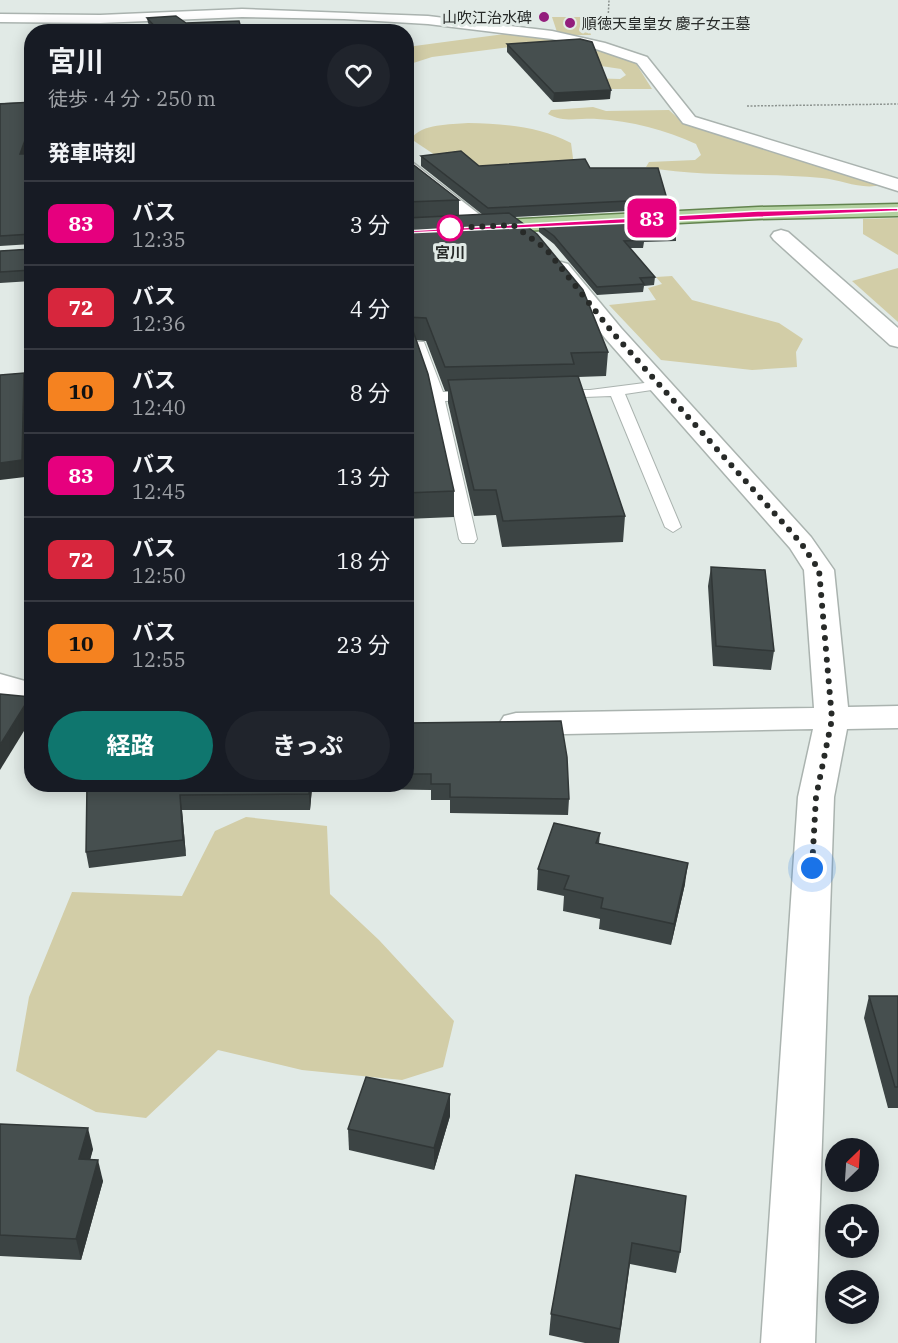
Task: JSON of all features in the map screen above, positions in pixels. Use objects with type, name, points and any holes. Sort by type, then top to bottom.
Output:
[{"type":"main road","points":[[414,230],[898,210]]},
{"type":"street","points":[[243,13],[251,24]]},
{"type":"street","points":[[0,18],[89,19],[243,13],[344,15],[428,20],[552,35],[600,46],[642,60],[689,120],[898,185]]},
{"type":"street","points":[[414,172],[482,226]]},
{"type":"street","points":[[513,225],[546,249],[613,333],[801,543],[819,570],[832,719],[816,797],[788,1343]]},
{"type":"street","points":[[781,236],[898,340]]},
{"type":"street","points":[[0,684],[24,692]]},
{"type":"street","points":[[489,724],[898,717]]},
{"type":"lane","points":[[414,345],[419,345],[437,397],[468,539]]},
{"type":"lane","points":[[543,394],[660,385]]},
{"type":"lane","points":[[615,390],[673,527]]},
{"type":"lane","points":[[437,397],[484,396]]},
{"type":"path","points":[[737,106],[898,104]]},
{"type":"shaded area","points":[[552,17],[584,17],[591,35],[558,35]]},
{"type":"shaded area","points":[[511,33],[548,37],[595,48],[635,62],[652,89],[588,89],[552,77],[620,79],[626,75],[621,69],[601,66],[533,44],[432,57],[414,63],[414,46]]},
{"type":"shaded area","points":[[593,107],[606,111],[669,110],[682,122],[881,185],[859,186],[829,179],[800,176],[690,173],[646,167],[649,162],[695,160],[701,155],[696,144],[648,127],[610,120],[566,119],[548,114],[551,110]]},
{"type":"shaded area","points":[[495,124],[534,129],[571,143],[574,166],[561,184],[438,157],[414,141],[414,136],[422,130],[445,125]]},
{"type":"shaded area","points":[[898,218],[898,255],[863,234],[863,219]]},
{"type":"shaded area","points":[[898,268],[898,322],[852,281]]},
{"type":"shaded area","points":[[672,276],[692,300],[779,323],[803,339],[796,352],[797,367],[752,370],[661,360],[609,305],[656,300],[648,288],[662,284],[656,277]]},
{"type":"shaded area","points":[[246,817],[327,826],[330,894],[379,940],[454,1021],[443,1067],[402,1080],[302,1070],[218,1050],[146,1118],[96,1112],[16,1071],[29,997],[72,892],[182,896],[215,831]]},
{"type":"building","points":[[176,16],[186,23],[239,21],[240,24],[153,24],[147,18]]},
{"type":"building","points":[[580,39],[592,42],[611,90],[554,93],[507,44]]},
{"type":"building","points":[[24,102],[24,143],[20,154],[24,154],[24,234],[0,236],[0,104]]},
{"type":"building","points":[[461,151],[479,166],[585,159],[590,168],[658,168],[667,199],[488,208],[421,156]]},
{"type":"building","points":[[414,165],[459,200],[414,202]]},
{"type":"building","points":[[509,213],[537,234],[583,290],[608,352],[571,353],[574,364],[445,367],[426,318],[414,317],[414,218]]},
{"type":"building","points":[[672,218],[676,234],[640,234],[644,240],[624,241],[655,277],[640,278],[644,284],[597,287],[554,236],[539,225]]},
{"type":"building","points":[[24,250],[24,270],[0,272],[0,251]]},
{"type":"building","points":[[414,334],[428,374],[454,491],[414,493]]},
{"type":"building","points":[[24,373],[22,460],[0,463],[0,375]]},
{"type":"building","points":[[578,376],[625,516],[503,521],[496,490],[474,490],[448,380]]},
{"type":"building","points":[[711,567],[765,570],[774,651],[716,646]]},
{"type":"building","points":[[0,694],[24,696],[24,707],[0,745]]},
{"type":"building","points":[[561,721],[567,757],[569,799],[450,797],[450,784],[431,784],[431,774],[414,774],[414,723]]},
{"type":"building","points":[[87,792],[309,792],[309,794],[180,795],[183,840],[86,852]]},
{"type":"building","points":[[554,823],[600,833],[596,843],[688,863],[674,924],[601,908],[603,898],[564,889],[569,876],[538,869]]},
{"type":"building","points":[[869,996],[898,996],[898,1087],[895,1087]]},
{"type":"building","points":[[366,1077],[450,1094],[434,1148],[348,1129]]},
{"type":"building","points":[[0,1124],[88,1128],[79,1159],[98,1160],[76,1239],[0,1235]]},
{"type":"building","points":[[576,1175],[686,1196],[680,1252],[632,1243],[620,1329],[551,1314]]},
{"type":"bus line","name":"83","points":[[414,231],[758,213],[898,210]]},
{"type":"place","name":"山吹江治水碑","points":[[544,17]]},
{"type":"place","name":"順徳天皇皇女 慶子女王墓","points":[[570,23]]},
{"type":"place","name":"宮川","points":[[450,228]]},
{"type":"route","points":[[450,228],[513,225],[546,249],[613,333],[801,543],[819,570],[832,719],[816,797],[812,868]]}]
